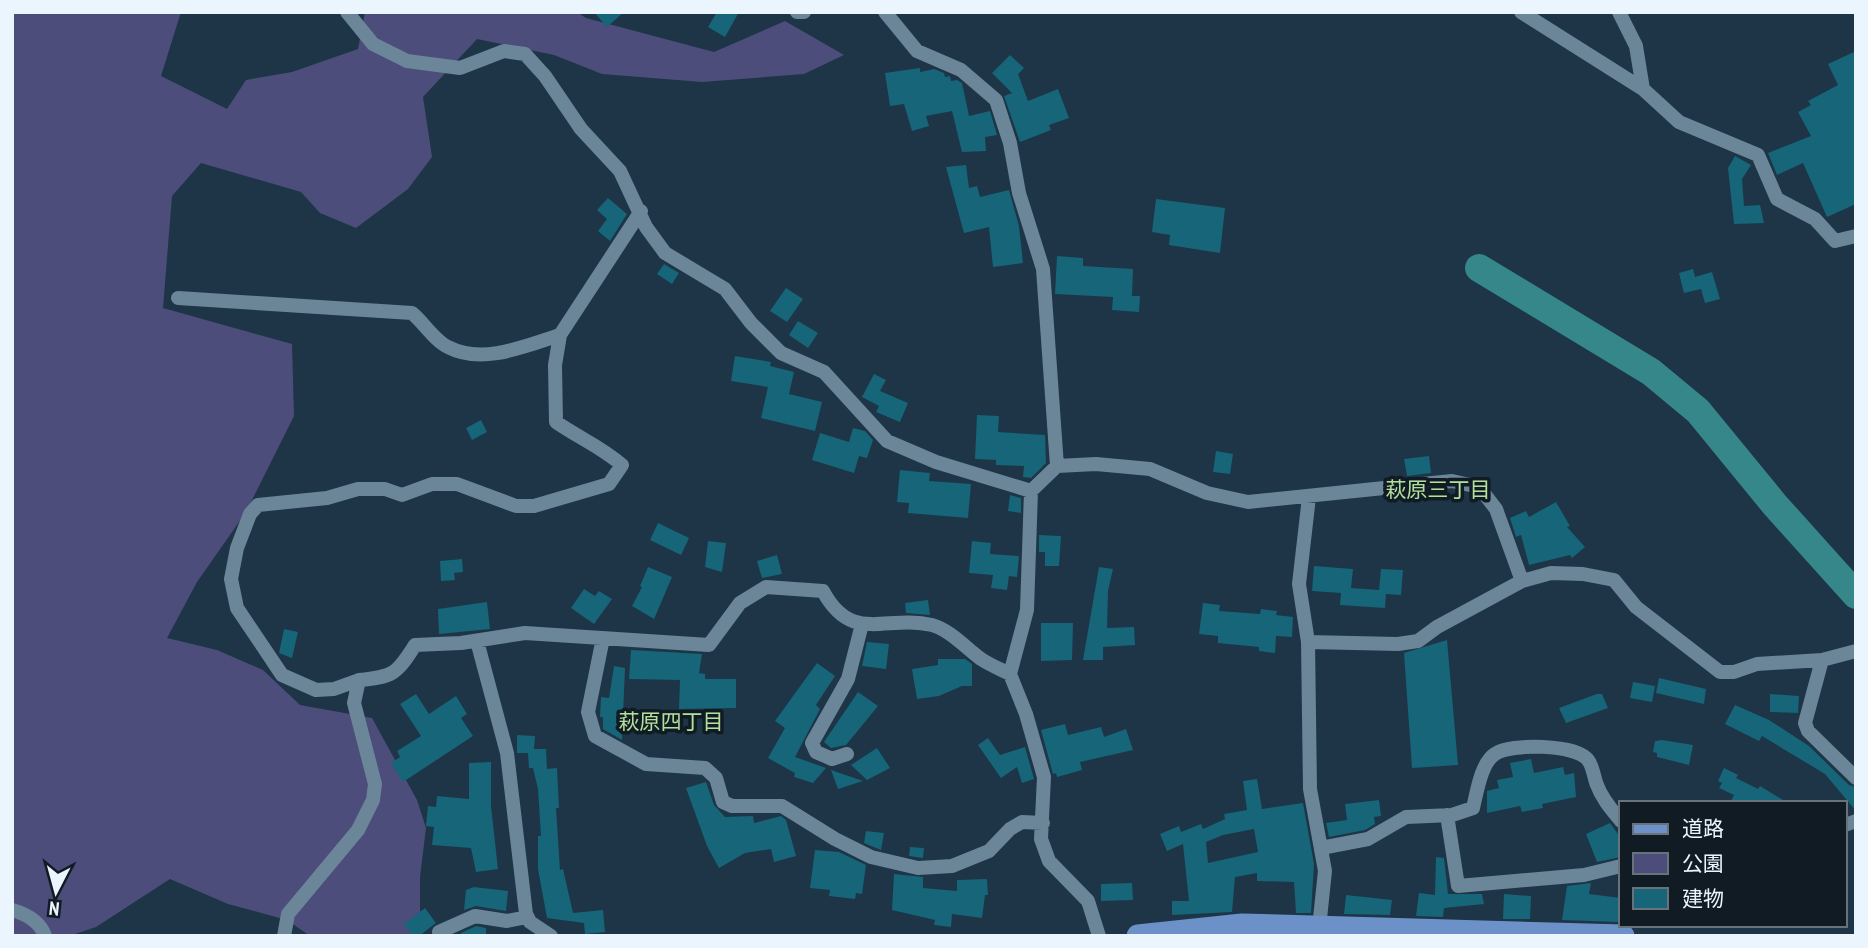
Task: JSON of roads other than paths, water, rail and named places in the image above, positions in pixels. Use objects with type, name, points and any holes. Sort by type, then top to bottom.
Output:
[{"type":"main road","points":[[1138,936],[1179,934],[1242,925],[1623,936]]},
{"type":"street","points":[[347,12],[373,44],[407,61],[460,68],[504,51],[525,54],[545,76],[581,129],[620,171],[641,211],[646,227],[665,253],[725,289],[751,323],[781,353],[824,372],[887,441],[936,462],[1031,491]]},
{"type":"street","points":[[797,12],[804,12]]},
{"type":"street","points":[[1521,12],[1643,89],[1679,122],[1758,155],[1777,199],[1815,219],[1835,242],[1856,236]]},
{"type":"street","points":[[1619,12],[1636,46],[1643,89]]},
{"type":"street","points":[[887,14],[917,51],[961,70],[996,100],[1010,143],[1019,193],[1043,269],[1057,466]]},
{"type":"street","points":[[641,211],[560,335],[555,365],[556,422],[576,436],[598,444],[622,465],[609,484],[534,506],[516,506],[457,484],[432,484],[402,495],[384,489],[358,489],[327,498],[258,505],[250,513],[237,548],[231,579],[237,608],[282,675],[316,690],[334,689],[359,680],[384,678],[400,670],[415,645],[477,641],[526,634],[709,645],[740,603],[766,587],[823,591],[835,613],[862,625],[932,625],[1010,674]]},
{"type":"street","points":[[178,298],[412,313],[446,347],[475,354],[510,350],[560,335]]},
{"type":"street","points":[[1099,936],[1088,901],[1049,861],[1041,839],[1044,778],[1030,725],[1010,674],[1027,610],[1031,491],[1057,466],[1096,464],[1150,469],[1207,493],[1248,502],[1452,481],[1479,487],[1496,509],[1522,581]]},
{"type":"street","points":[[1309,497],[1299,584],[1308,642],[1310,789],[1325,872],[1319,928]]},
{"type":"street","points":[[1308,642],[1398,644],[1418,641],[1437,627],[1522,581],[1550,573],[1583,574],[1614,580],[1636,607],[1720,672],[1734,672],[1757,664],[1822,660],[1856,651]]},
{"type":"street","points":[[847,754],[832,760],[816,752],[812,743],[848,679],[862,625]]},
{"type":"street","points":[[603,638],[588,712],[594,736],[646,764],[705,768],[716,778],[723,802],[732,806],[782,806],[835,839],[871,857],[918,868],[951,866],[989,851],[1010,829],[1022,821],[1043,824]]},
{"type":"street","points":[[477,641],[507,753],[527,917],[551,936]]},
{"type":"street","points":[[1822,660],[1805,723],[1808,731],[1856,778]]},
{"type":"street","points":[[284,936],[289,914],[358,830],[373,800],[375,784],[354,704],[359,680]]},
{"type":"street","points":[[1321,848],[1368,839],[1406,817],[1447,815],[1473,808],[1483,773],[1493,755],[1507,748],[1536,746],[1577,752],[1588,760],[1598,789],[1619,818]]},
{"type":"street","points":[[1447,815],[1458,886],[1584,875],[1619,866]]},
{"type":"street","points":[[12,910],[26,914],[42,928],[45,936]]},
{"type":"street","points":[[439,932],[475,916],[507,921],[527,917]]},
{"type":"waterway","points":[[1479,268],[1651,372],[1698,411],[1775,505],[1856,595]]},
{"type":"district","name":"萩原三丁目","points":[[1438,490]]},
{"type":"district","name":"萩原四丁目","points":[[671,722]]}]
